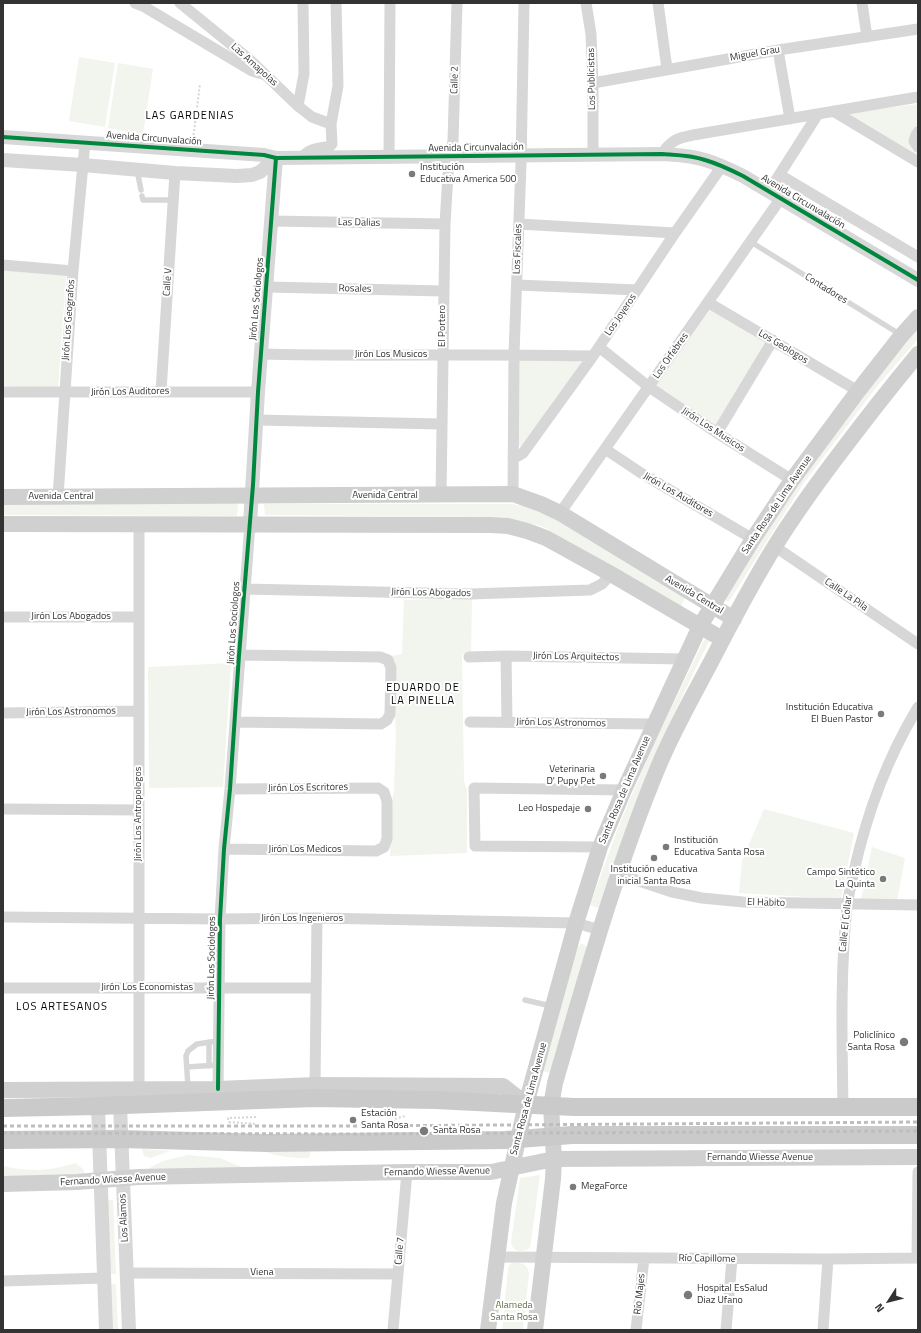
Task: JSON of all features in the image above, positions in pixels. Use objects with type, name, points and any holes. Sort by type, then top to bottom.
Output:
[{"type":"main road","name":"Santa Rosa de Lima Avenue","points":[[488,1330],[504,1203],[532,1080],[576,923],[600,847],[624,790],[653,724],[700,626],[753,538],[792,480],[858,391],[901,336],[918,317]]},
{"type":"main road","name":"Santa Rosa de Lima Avenue","points":[[535,1330],[554,1159],[551,1106],[555,1083],[600,930],[640,812],[679,721],[774,546],[842,450],[918,354]]},
{"type":"main road","name":"Avenida Central","points":[[3,497],[513,494],[541,504],[560,514],[734,619]]},
{"type":"main road","points":[[3,524],[508,526],[546,538],[611,574],[722,640]]},
{"type":"main road","points":[[548,1023],[571,1029]]},
{"type":"main road","points":[[532,1080],[555,1083]]},
{"type":"main road","points":[[3,1108],[120,1105],[139,1097],[188,1089],[315,1085],[503,1086],[526,1104]]},
{"type":"main road","points":[[3,1090],[139,1097],[436,1100],[584,1107],[918,1106]]},
{"type":"main road","points":[[3,1140],[121,1139],[267,1144],[518,1139],[553,1135],[918,1135]]},
{"type":"main road","name":"Fernando Wiesse Avenue","points":[[3,1184],[138,1177],[491,1172],[554,1159],[918,1157]]},
{"type":"street","points":[[135,3],[143,6],[252,71],[258,74],[265,74]]},
{"type":"street","name":"Las Amapolas","points":[[180,3],[249,59],[298,106],[312,117],[331,124]]},
{"type":"street","points":[[298,106],[304,74],[303,3]]},
{"type":"street","points":[[303,157],[309,151],[330,146],[332,144],[331,124],[338,86],[336,3]]},
{"type":"street","points":[[389,157],[390,3]]},
{"type":"street","name":"Calle 2","points":[[449,157],[454,141],[457,3]]},
{"type":"street","name":"Los Fiscales","points":[[513,494],[514,354],[521,156],[524,3]]},
{"type":"street","name":"Los Publicistas","points":[[586,3],[591,34],[592,155]]},
{"type":"street","points":[[658,3],[667,69]]},
{"type":"street","points":[[862,3],[867,37]]},
{"type":"street","name":"Miguel Grau","points":[[592,83],[778,50],[918,29]]},
{"type":"street","points":[[778,50],[790,119]]},
{"type":"street","points":[[662,154],[667,146],[677,138],[918,97]]},
{"type":"street","points":[[833,111],[918,162]]},
{"type":"street","points":[[769,191],[818,114]]},
{"type":"street","points":[[918,132],[914,141],[918,147]]},
{"type":"street","name":"Avenida Circunvalación","points":[[3,137],[264,155],[276,158],[682,155],[704,159],[722,166],[769,191],[918,280]]},
{"type":"street","name":"Jirón Los Geografos","points":[[58,497],[72,271],[85,143]]},
{"type":"street","name":"El Portero","points":[[441,495],[445,224],[449,157]]},
{"type":"street","points":[[3,160],[174,173],[237,176],[252,175],[260,172],[276,158]]},
{"type":"street","name":"Jirón Los Sociologos","points":[[218,1089],[214,1065],[214,1041],[219,988],[220,919],[224,849],[250,524],[256,420],[276,158]]},
{"type":"street","name":"Los Joyeros","points":[[513,457],[522,453],[596,351],[722,166]]},
{"type":"street","name":"Calle V","points":[[161,391],[174,173]]},
{"type":"street","name":"Avenida Circunvalación","points":[[780,175],[918,257]]},
{"type":"street","name":"Los Orfebres","points":[[560,514],[781,198]]},
{"type":"street","name":"Las Dalias","points":[[272,221],[445,224]]},
{"type":"street","points":[[519,224],[675,233]]},
{"type":"street","points":[[3,265],[72,271]]},
{"type":"street","points":[[517,284],[637,290]]},
{"type":"street","name":"Rosales","points":[[266,287],[444,291]]},
{"type":"street","name":"Los Geologos","points":[[709,303],[858,391]]},
{"type":"street","points":[[717,433],[772,340]]},
{"type":"street","name":"Jirón Los Musicos","points":[[261,354],[443,355],[596,351],[717,433],[792,480]]},
{"type":"street","name":"Jirón Los Auditores","points":[[3,392],[258,392]]},
{"type":"street","points":[[256,420],[441,424]]},
{"type":"street","name":"Jirón Los Auditores","points":[[605,449],[641,473],[753,538]]},
{"type":"street","name":"Jirón Los Antropologos","points":[[139,1097],[138,617],[140,525]]},
{"type":"street","name":"Calle La Pila","points":[[774,546],[918,644]]},
{"type":"street","name":"Jirón Los Abogados","points":[[244,589],[470,594],[590,590],[602,584],[611,574]]},
{"type":"street","name":"Jirón Los Abogados","points":[[3,617],[138,617]]},
{"type":"street","points":[[235,722],[381,724],[387,720],[390,714],[391,668],[388,660],[380,657],[239,656]]},
{"type":"street","points":[[506,656],[507,722]]},
{"type":"street","name":"Jirón Los Arquitectos","points":[[469,657],[506,656],[684,659]]},
{"type":"street","name":"Calle El Collar","points":[[843,1107],[841,1007],[847,905],[862,838],[876,794],[895,748],[918,707]]},
{"type":"street","name":"Jirón Los Astronomos","points":[[3,712],[138,711]]},
{"type":"street","name":"Jirón Los Astronomos","points":[[470,722],[653,724]]},
{"type":"street","name":"Jirón Los Escritores","points":[[230,789],[378,788],[384,792],[387,801],[387,839],[384,847]]},
{"type":"street","points":[[600,847],[475,846],[474,788],[624,790]]},
{"type":"street","points":[[3,809],[139,810]]},
{"type":"street","name":"Jirón Los Medicos","points":[[224,849],[376,851],[384,847]]},
{"type":"street","name":"El Habito","points":[[618,874],[672,892],[702,898],[743,902],[847,905],[918,905]]},
{"type":"street","name":"Jirón Los Ingenieros","points":[[3,917],[220,919],[317,918],[576,923],[600,930]]},
{"type":"street","points":[[315,1085],[317,918]]},
{"type":"street","name":"Jirón Los Economistas","points":[[3,988],[316,988]]},
{"type":"street","name":"Los Alamos","points":[[120,1105],[129,1330]]},
{"type":"street","points":[[98,1106],[106,1330]]},
{"type":"street","name":"Calle 7","points":[[392,1330],[407,1172]]},
{"type":"street","points":[[917,1258],[918,1172]]},
{"type":"street","name":"Río Capillome","points":[[497,1258],[917,1258]]},
{"type":"street","name":"Río Majes","points":[[636,1330],[644,1258]]},
{"type":"street","points":[[726,1330],[732,1259]]},
{"type":"street","points":[[823,1330],[828,1259]]},
{"type":"street","name":"Viena","points":[[126,1273],[398,1274]]},
{"type":"street","points":[[3,1281],[104,1278]]},
{"type":"lane","points":[[136,170],[143,200],[173,200]]},
{"type":"lane","name":"Contadores","points":[[751,242],[901,336]]},
{"type":"lane","points":[[525,1000],[553,1007]]},
{"type":"lane","points":[[188,1089],[188,1051],[197,1044],[214,1041]]},
{"type":"lane","points":[[187,1067],[214,1065]]},
{"type":"path","points":[[192,143],[200,84]]},
{"type":"path","points":[[394,1122],[394,1118],[406,1116]]},
{"type":"path","points":[[256,1117],[228,1118],[229,1122],[256,1124]]},
{"type":"green space","points":[[79,57],[115,63],[105,127],[69,121]]},
{"type":"green space","points":[[118,63],[153,69],[143,134],[108,128]]},
{"type":"green space","points":[[918,104],[918,128],[912,147],[918,154],[918,160],[841,114]]},
{"type":"green space","points":[[3,270],[66,276],[58,389],[3,386]]},
{"type":"green space","points":[[710,309],[765,343],[714,428],[654,389]]},
{"type":"green space","points":[[918,323],[918,339],[878,385],[803,484],[732,597],[729,601],[726,601],[723,598],[771,517]]},
{"type":"green space","points":[[518,360],[578,360],[581,363],[524,445],[518,446]]},
{"type":"green space","points":[[238,503],[237,516],[3,515],[3,504]]},
{"type":"green space","points":[[264,504],[511,504],[535,508],[560,519],[687,594],[681,606],[544,527],[508,518],[265,515]]},
{"type":"green space","points":[[472,598],[471,653],[462,655],[464,782],[467,790],[467,853],[390,856],[396,735],[392,656],[402,654],[404,600]]},
{"type":"green space","points":[[705,638],[710,639],[672,719],[637,799],[599,908],[590,905],[620,823],[651,750]]},
{"type":"green space","points":[[231,663],[223,787],[149,788],[148,667]]},
{"type":"green space","points":[[764,809],[854,833],[841,899],[739,893],[742,861]]},
{"type":"green space","name":"Campo Sintético La Quinta","points":[[872,847],[905,858],[897,901],[861,899]]},
{"type":"green space","points":[[581,944],[587,948],[551,1073],[542,1071],[576,948]]},
{"type":"green space","points":[[142,1149],[170,1151],[151,1158],[144,1156]]},
{"type":"green space","points":[[261,1150],[311,1150],[309,1158],[297,1158],[285,1157]]},
{"type":"green space","points":[[188,1155],[220,1158],[244,1168],[147,1170],[161,1162]]},
{"type":"green space","points":[[76,1163],[84,1170],[84,1177],[3,1180],[3,1166],[40,1170],[57,1168]]},
{"type":"green space","points":[[540,1175],[530,1248],[519,1251],[514,1249],[511,1243],[520,1178]]},
{"type":"green space","points":[[105,1200],[113,1200],[116,1274],[108,1274]]},
{"type":"green space","name":"Alameda Santa Rosa","points":[[516,1262],[527,1267],[529,1273],[523,1330],[502,1330],[508,1269],[510,1264]]},
{"type":"green space","points":[[116,1284],[118,1330],[110,1330],[108,1285]]},
{"type":"railway","points":[[3,1126],[359,1126],[918,1122]]},
{"type":"railway","points":[[3,1133],[359,1134],[918,1131]]},
{"type":"cycle path","points":[[3,137],[264,155],[276,158],[662,154],[689,156],[715,163],[743,176],[918,280]]},
{"type":"cycle path","points":[[218,1089],[220,919],[224,849],[230,789],[253,485],[258,392],[276,158]]},
{"type":"place","name":"Institución Educativa America 500","points":[[412,174]]},
{"type":"place","name":"Institución Educativa El Buen Pastor","points":[[881,714]]},
{"type":"place","name":"Veterinaria D' Pupy Pet","points":[[603,776]]},
{"type":"place","name":"Leo Hospedaje","points":[[588,809]]},
{"type":"place","name":"Institución Educativa Santa Rosa","points":[[666,847]]},
{"type":"place","name":"Institución educativa inicial Santa Rosa","points":[[654,858]]},
{"type":"place","name":"Campo Sintético La Quinta","points":[[883,879]]},
{"type":"place","name":"Policlínico Santa Rosa","points":[[904,1042]]},
{"type":"place","name":"Estación Santa Rosa","points":[[353,1120]]},
{"type":"place","name":"Santa Rosa","points":[[424,1131]]},
{"type":"place","name":"MegaForce","points":[[573,1187]]},
{"type":"place","name":"Hospital EsSalud Diaz Ufano","points":[[688,1295]]},
{"type":"district","name":"LAS GARDENIAS","points":[[190,116]]},
{"type":"district","name":"EDUARDO DE LA PINELLA","points":[[423,694]]},
{"type":"district","name":"LOS ARTESANOS","points":[[62,1007]]}]
